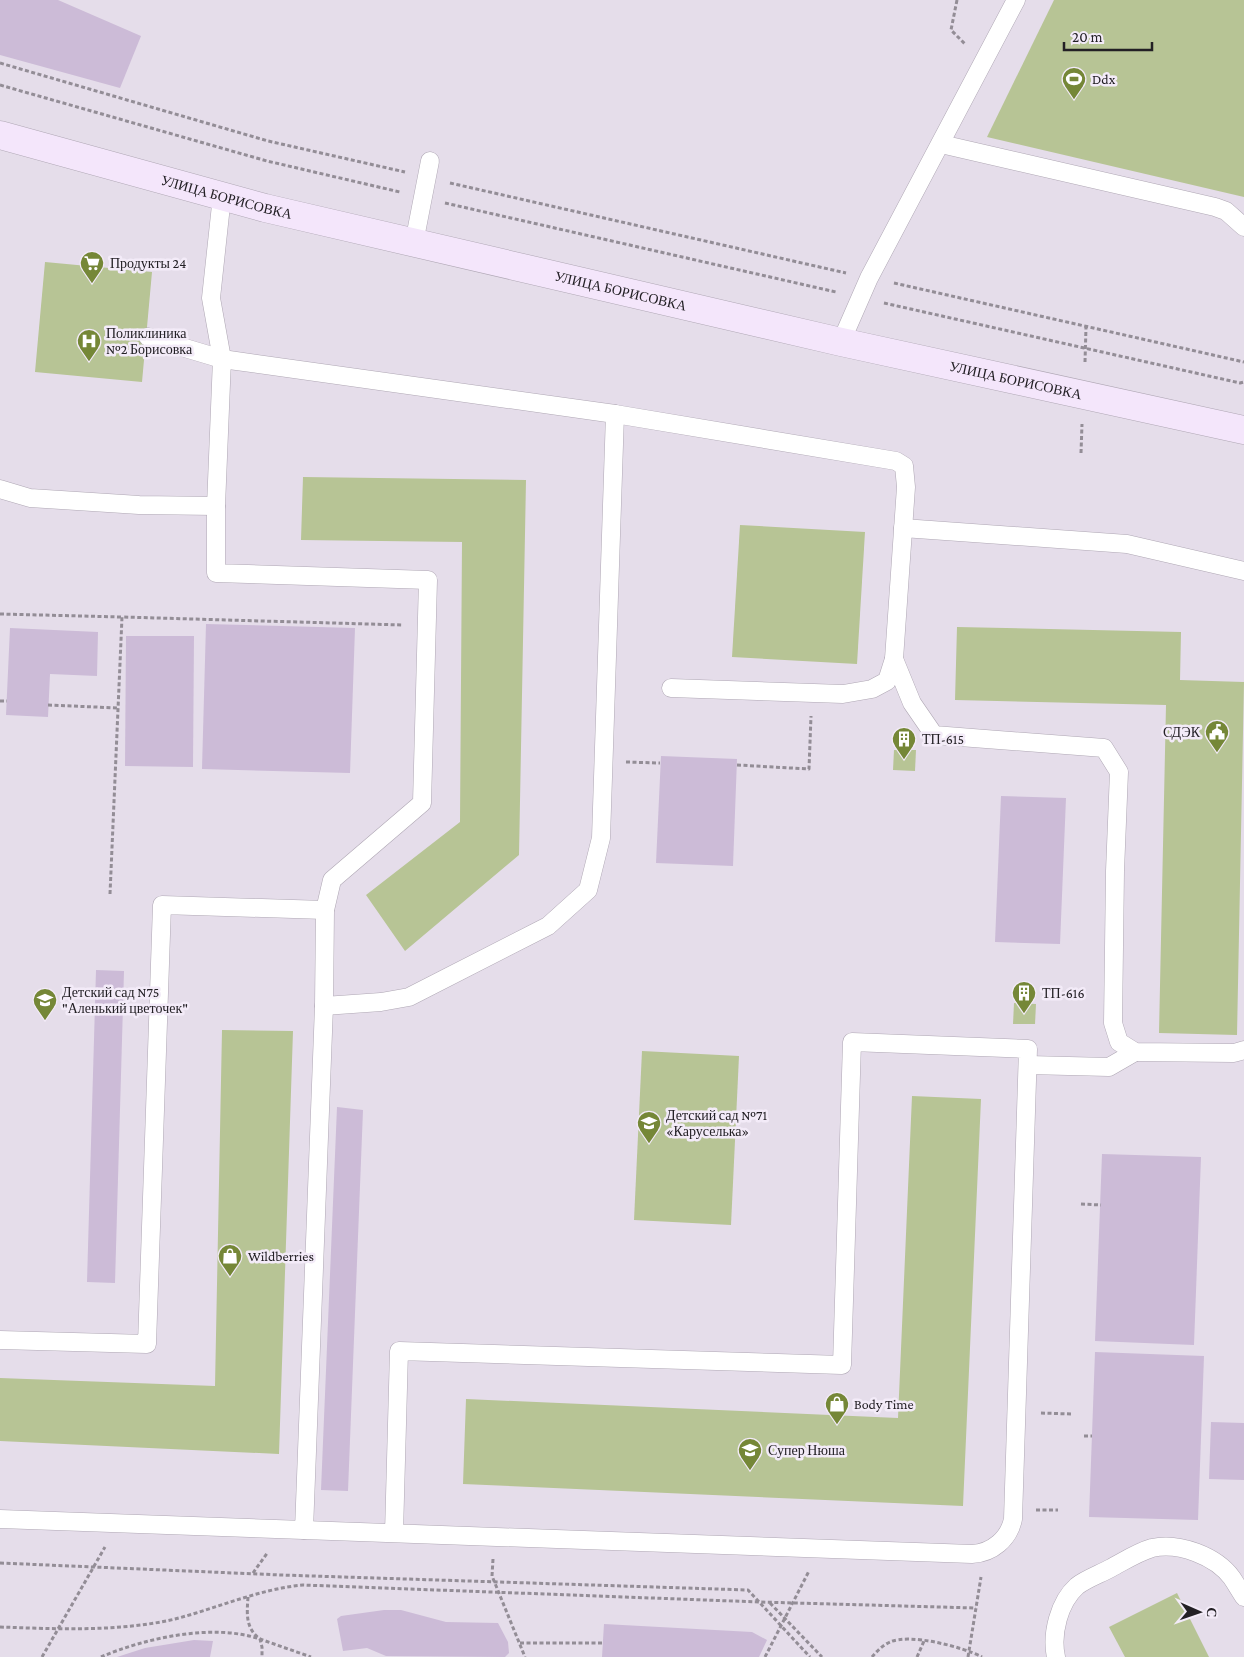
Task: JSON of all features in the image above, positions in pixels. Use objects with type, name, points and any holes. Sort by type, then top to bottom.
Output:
[{"type":"street","name":"УЛИЦА БОРИСОВКА","points":[[0,135],[222,196],[414,243],[841,342],[1244,430]]},
{"type":"lane","points":[[841,342],[869,278],[1016,0]]},
{"type":"lane","points":[[941,144],[1215,206],[1226,211],[1244,227]]},
{"type":"lane","points":[[414,243],[428,169]]},
{"type":"lane","points":[[222,196],[211,298],[222,359],[216,506],[216,573],[428,580],[422,803],[332,880],[325,910],[324,1006],[304,1530]]},
{"type":"lane","points":[[148,337],[222,359],[615,414],[896,461],[904,466],[906,487],[894,659],[887,681],[872,689],[843,694],[671,688]]},
{"type":"lane","points":[[324,1006],[381,1002],[409,997],[548,926],[588,890],[602,838],[615,414]]},
{"type":"lane","points":[[0,489],[30,498],[139,505],[216,506]]},
{"type":"lane","points":[[903,528],[1127,544],[1244,571]]},
{"type":"lane","points":[[894,659],[912,703],[934,735],[1104,748],[1119,772],[1115,871],[1113,1023],[1119,1042],[1135,1052]]},
{"type":"lane","points":[[0,1340],[147,1344],[162,905],[325,910]]},
{"type":"lane","points":[[0,1519],[981,1554],[996,1546],[1012,1525],[1028,1049],[852,1042],[842,1365],[399,1351],[394,1533]]},
{"type":"lane","points":[[1028,1065],[1109,1067],[1135,1052],[1234,1053],[1244,1050]]},
{"type":"lane","points":[[1056,1657],[1056,1626],[1061,1609],[1078,1586],[1140,1552],[1166,1547],[1200,1554],[1214,1562],[1231,1576],[1244,1597]]},
{"type":"path","points":[[957,0],[951,30],[984,61]]},
{"type":"path","points":[[0,63],[268,140],[428,169],[869,278],[1244,362]]},
{"type":"path","points":[[0,85],[267,161],[861,298],[1240,383],[1244,382]]},
{"type":"path","points":[[1085,362],[1086,327]]},
{"type":"path","points":[[1081,453],[1083,421]]},
{"type":"path","points":[[0,614],[426,626]]},
{"type":"path","points":[[110,894],[122,617]]},
{"type":"path","points":[[737,766],[809,769],[812,693]]},
{"type":"path","points":[[0,701],[7,701]]},
{"type":"path","points":[[48,705],[118,708]]},
{"type":"path","points":[[622,762],[660,763]]},
{"type":"path","points":[[1081,1204],[1101,1205]]},
{"type":"path","points":[[1017,1412],[1072,1414]]},
{"type":"path","points":[[1084,1436],[1092,1436]]},
{"type":"path","points":[[42,1657],[107,1544],[107,1524]]},
{"type":"path","points":[[494,1536],[492,1576],[525,1657]]},
{"type":"path","points":[[765,1657],[811,1567],[811,1548]]},
{"type":"path","points":[[968,1657],[982,1574],[981,1554]]},
{"type":"path","points":[[0,1563],[748,1590],[810,1657]]},
{"type":"path","points":[[0,1627],[58,1629],[152,1623],[175,1619],[284,1586],[304,1585],[976,1608]]},
{"type":"path","points":[[248,1597],[248,1621],[250,1629],[260,1640],[262,1657]]},
{"type":"path","points":[[770,1602],[822,1657]]},
{"type":"path","points":[[101,1657],[139,1644],[194,1634],[234,1633],[248,1635],[311,1657]]},
{"type":"path","points":[[872,1657],[881,1647],[903,1639],[946,1645],[969,1651],[982,1657]]},
{"type":"path","points":[[917,1657],[924,1641]]},
{"type":"path","points":[[520,1643],[603,1644]]},
{"type":"shaded area","points":[[0,0],[58,0],[141,36],[120,88],[0,55]]},
{"type":"shaded area","points":[[206,624],[355,628],[350,773],[202,769]]},
{"type":"shaded area","points":[[10,628],[98,632],[97,676],[50,674],[48,717],[6,715]]},
{"type":"shaded area","points":[[126,636],[194,636],[193,767],[125,766]]},
{"type":"shaded area","points":[[661,756],[737,759],[733,866],[656,863]]},
{"type":"shaded area","points":[[1001,796],[1066,798],[1060,944],[995,942]]},
{"type":"shaded area","points":[[96,970],[124,971],[115,1283],[87,1282]]},
{"type":"shaded area","points":[[337,1107],[363,1110],[348,1491],[321,1490]]},
{"type":"shaded area","points":[[1102,1154],[1201,1157],[1194,1345],[1095,1341]]},
{"type":"shaded area","points":[[1095,1352],[1204,1356],[1198,1520],[1089,1517]]},
{"type":"shaded area","points":[[1211,1422],[1244,1423],[1244,1480],[1209,1479]]},
{"type":"shaded area","points":[[384,1610],[401,1610],[446,1622],[498,1623],[508,1642],[509,1653],[505,1657],[386,1656],[367,1648],[343,1651],[337,1619],[341,1616]]},
{"type":"shaded area","points":[[604,1624],[752,1632],[767,1640],[759,1657],[602,1657]]},
{"type":"shaded area","points":[[194,1640],[213,1641],[210,1657],[117,1657],[145,1648]]},
{"type":"building","points":[[1054,0],[1244,0],[1244,197],[987,137]]},
{"type":"building","points":[[45,262],[152,272],[142,382],[35,372]]},
{"type":"building","points":[[303,477],[526,480],[519,855],[405,951],[366,895],[460,822],[462,542],[301,540]]},
{"type":"building","points":[[740,525],[865,532],[857,664],[732,657]]},
{"type":"building","points":[[957,627],[1181,632],[1180,680],[1244,682],[1237,1035],[1159,1033],[1166,705],[955,700]]},
{"type":"building","name":"ТП-615","points":[[894,750],[916,750],[915,771],[893,770]]},
{"type":"building","name":"ТП-616","points":[[1014,1003],[1036,1004],[1035,1024],[1013,1024]]},
{"type":"building","points":[[222,1030],[293,1031],[279,1454],[0,1441],[0,1378],[215,1386]]},
{"type":"building","points":[[642,1051],[739,1056],[731,1225],[634,1220]]},
{"type":"building","points":[[912,1096],[981,1099],[963,1506],[463,1484],[466,1399],[898,1418]]},
{"type":"building","points":[[1177,1593],[1209,1657],[1125,1657],[1109,1627]]},
{"type":"place","name":"Ddx","points":[[1074,100]]},
{"type":"place","name":"Продукты 24","points":[[92,284]]},
{"type":"place","name":"Поликлиника №2 Борисовка","points":[[89,362]]},
{"type":"place","name":"СДЭК","points":[[1217,753]]},
{"type":"place","name":"ТП-615","points":[[904,760]]},
{"type":"place","name":"ТП-616","points":[[1024,1014]]},
{"type":"place","name":"Детский сад N75 \"Аленький цветочек\"","points":[[45,1021]]},
{"type":"place","name":"Детский сад №71 «Каруселька»","points":[[649,1144]]},
{"type":"place","name":"Wildberries","points":[[230,1277]]},
{"type":"place","name":"Body Time","points":[[837,1425]]},
{"type":"place","name":"Супер Нюша","points":[[750,1471]]}]
